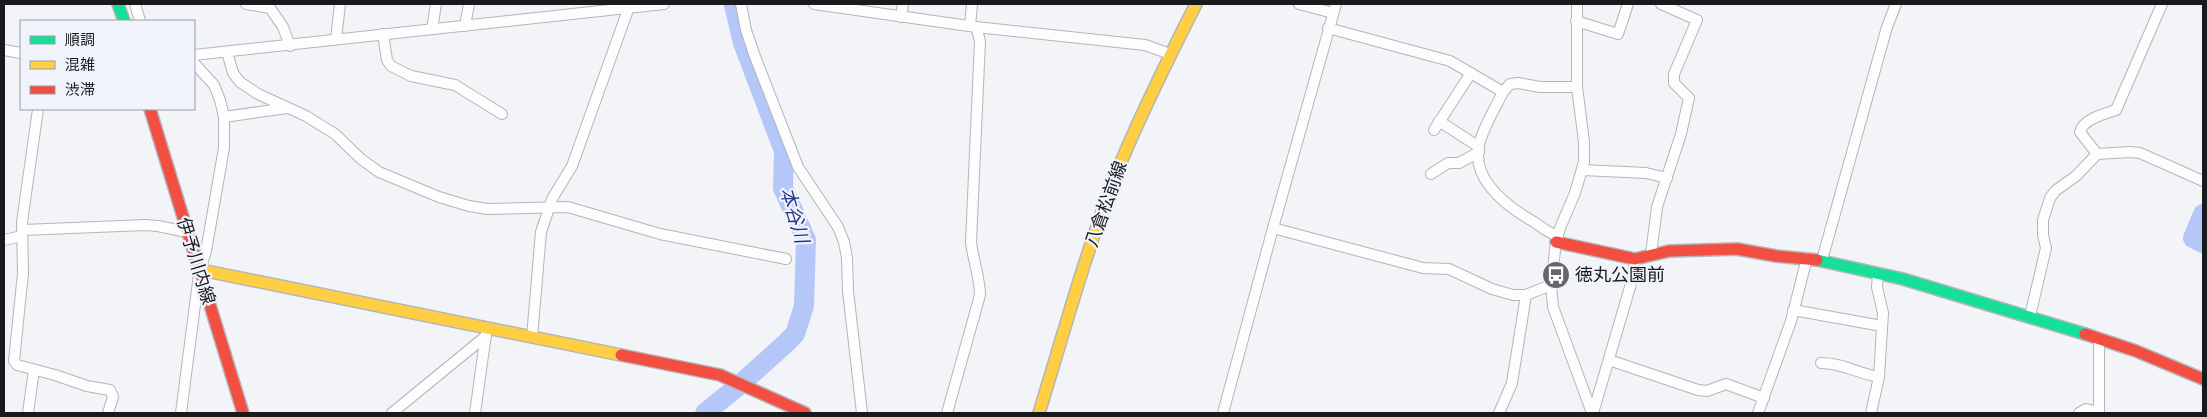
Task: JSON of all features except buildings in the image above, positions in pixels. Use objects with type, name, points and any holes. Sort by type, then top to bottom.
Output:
[{"type":"street","points":[[118,4],[124,20]]},
{"type":"street","points":[[135,4],[140,20]]},
{"type":"street","points":[[246,4],[270,8],[283,27],[290,46]]},
{"type":"street","points":[[336,39],[340,4]]},
{"type":"street","points":[[432,29],[436,4]]},
{"type":"street","points":[[465,26],[469,4]]},
{"type":"street","points":[[195,55],[664,4]]},
{"type":"street","points":[[741,4],[746,30],[754,54],[798,167],[838,227],[844,242],[862,413]]},
{"type":"street","points":[[814,4],[973,27],[1145,45],[1170,54]]},
{"type":"street","points":[[900,17],[903,4]]},
{"type":"street","points":[[947,413],[980,295],[980,283],[971,242],[980,42],[973,27],[972,4]]},
{"type":"street","name":"八倉松前線","points":[[1039,413],[1108,198],[1127,147],[1170,54],[1196,4]]},
{"type":"street","points":[[1223,413],[1334,9],[1299,4]]},
{"type":"street","points":[[1576,4],[1577,87],[1584,142],[1582,170],[1576,193],[1557,239],[1551,284],[1553,306],[1592,413]]},
{"type":"street","points":[[1576,21],[1618,34],[1628,4]]},
{"type":"street","points":[[1651,254],[1657,207],[1681,134],[1689,98],[1674,84],[1674,74],[1697,20],[1661,4]]},
{"type":"street","points":[[1822,260],[1887,26],[1896,4]]},
{"type":"street","points":[[2097,154],[2080,132],[2081,126],[2085,122],[2116,110],[2162,4]]},
{"type":"street","points":[[532,337],[541,232],[549,208],[572,166],[630,7]]},
{"type":"street","points":[[1328,28],[1450,61],[1503,92]]},
{"type":"street","points":[[383,34],[387,60],[391,66],[411,76],[455,85],[502,114]]},
{"type":"street","points":[[4,50],[20,53]]},
{"type":"street","points":[[227,52],[233,73],[240,82],[258,94],[306,116],[335,134],[361,159],[379,172],[439,197],[468,206],[487,209],[568,206],[660,234],[786,259]]},
{"type":"street","points":[[180,413],[199,274],[206,251],[224,148],[224,117],[220,100],[214,85],[195,64]]},
{"type":"street","points":[[1471,73],[1437,126],[1479,149]]},
{"type":"street","points":[[1577,87],[1540,87],[1518,83],[1510,84],[1503,92],[1479,149],[1482,171],[1494,192],[1524,217],[1557,239],[1635,259],[1651,254],[1738,249],[1776,256],[1822,260],[1903,279],[2030,316],[2136,351],[2203,379]]},
{"type":"street","points":[[224,117],[287,108]]},
{"type":"street","points":[[38,110],[22,233],[23,273],[14,361],[16,365],[87,386],[110,390],[113,397],[108,413]]},
{"type":"street","name":"伊予川内線","points":[[150,110],[233,386],[244,413]]},
{"type":"street","points":[[1431,174],[1448,163],[1459,163],[1479,149]]},
{"type":"street","points":[[2097,154],[2140,153],[2203,181]]},
{"type":"street","points":[[2030,316],[2046,248],[2043,236],[2043,220],[2048,202],[2055,191],[2076,176],[2094,160],[2097,154]]},
{"type":"street","points":[[1582,170],[1646,173],[1667,178]]},
{"type":"street","points":[[4,240],[22,233],[145,225],[187,232]]},
{"type":"street","points":[[1273,228],[1423,268],[1449,268],[1492,290],[1514,295],[1526,295],[1551,284]]},
{"type":"street","points":[[1758,413],[1794,310],[1807,258]]},
{"type":"street","points":[[1592,413],[1633,276],[1635,259]]},
{"type":"street","points":[[199,274],[206,271],[486,332],[532,337],[720,375],[805,413]]},
{"type":"street","points":[[1871,413],[1879,377],[1883,313],[1877,287],[1878,274]]},
{"type":"street","points":[[1500,413],[1512,383],[1526,295]]},
{"type":"street","points":[[1794,310],[1882,326]]},
{"type":"street","points":[[392,413],[486,332]]},
{"type":"street","points":[[475,413],[486,332]]},
{"type":"street","points":[[2079,413],[2086,409],[2099,413],[2099,339]]},
{"type":"street","points":[[1609,360],[1698,390],[1707,391],[1726,384],[1764,398]]},
{"type":"street","points":[[1821,363],[1844,365],[1867,375],[1879,377]]},
{"type":"street","points":[[28,413],[34,370]]},
{"type":"waterway","name":"本谷川","points":[[734,5],[743,43],[784,151],[783,188],[806,240],[804,306],[795,334],[745,380]]},
{"type":"waterway","points":[[2203,214],[2193,238],[2203,243]]},
{"type":"waterway","name":"本谷川","points":[[705,413],[737,387]]},
{"type":"traffic: fast","points":[[118,4],[124,20]]},
{"type":"traffic: fast","points":[[1817,260],[1903,279],[2085,334]]},
{"type":"traffic: slow","points":[[1039,413],[1084,266],[1114,179],[1143,112],[1196,4]]},
{"type":"traffic: slow","points":[[199,274],[206,271],[621,355]]},
{"type":"traffic: jam","points":[[150,110],[243,413]]},
{"type":"traffic: jam","points":[[1556,242],[1635,259],[1669,251],[1737,249],[1776,256],[1817,260]]},
{"type":"traffic: jam","points":[[2085,334],[2136,351],[2203,379]]},
{"type":"traffic: jam","points":[[621,355],[720,375],[805,413]]},
{"type":"place","name":"徳丸公園前","points":[[1556,275]]}]
